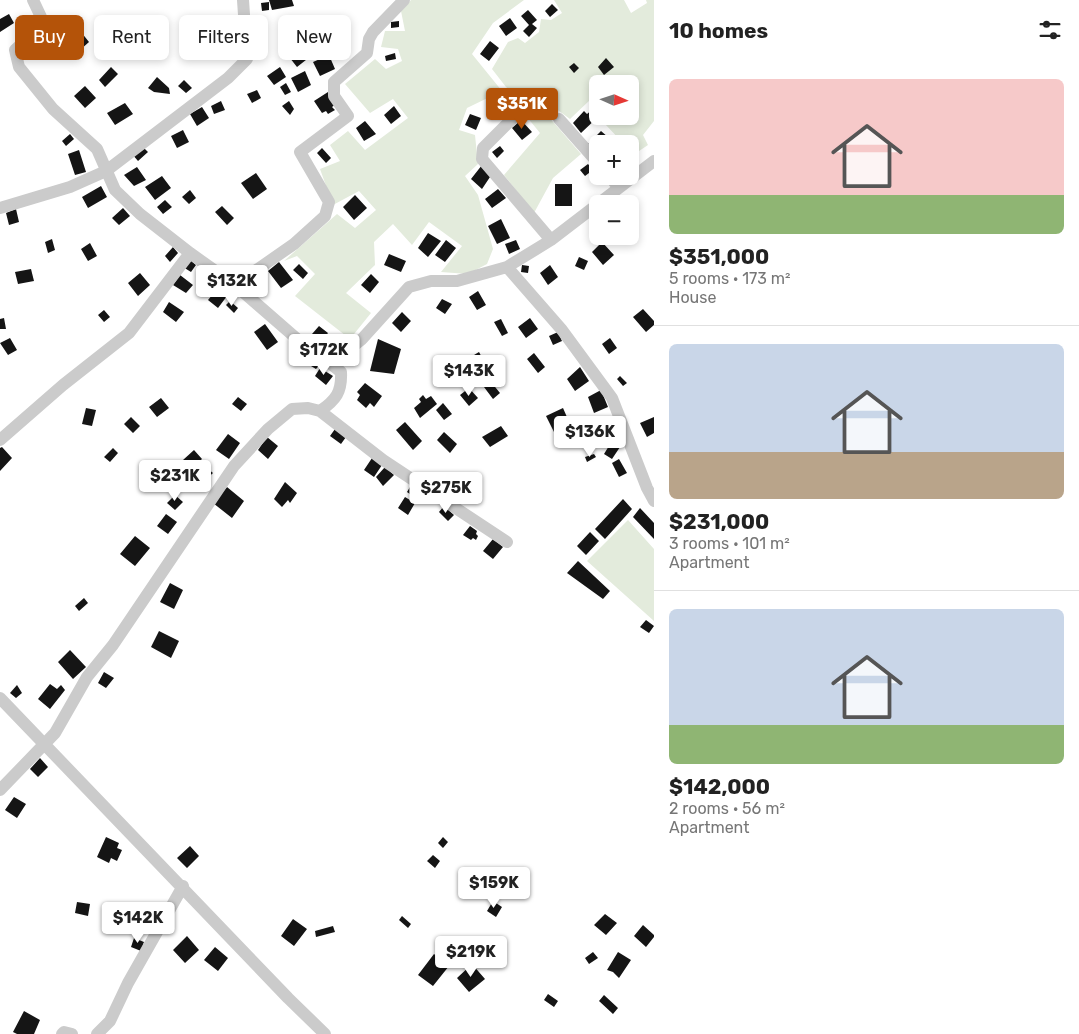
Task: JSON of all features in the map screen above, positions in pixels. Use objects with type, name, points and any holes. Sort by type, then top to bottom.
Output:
[{"type":"street","points":[[33,0],[41,17],[37,30],[15,50],[19,67],[53,109],[97,149],[115,190],[140,214],[235,285],[304,345],[341,372],[342,387],[331,404],[320,411]]},
{"type":"street","points":[[0,208],[70,187],[106,171],[228,78],[247,59],[243,0]]},
{"type":"street","points":[[235,285],[294,244],[324,216],[328,202],[300,152],[348,116],[334,96],[334,82],[367,53],[369,39],[373,32],[404,0]]},
{"type":"street","points":[[529,102],[483,148],[482,159],[551,240]]},
{"type":"street","points":[[559,119],[589,153]]},
{"type":"street","points":[[610,195],[654,161]]},
{"type":"street","points":[[331,364],[362,339],[409,286],[431,281],[457,281],[507,267],[551,240],[589,211]]},
{"type":"street","points":[[0,440],[62,386],[129,333],[190,253]]},
{"type":"street","points":[[507,267],[562,330],[612,398],[650,485],[654,501]]},
{"type":"street","points":[[0,790],[55,733],[87,677],[113,644],[234,466],[268,429],[292,409],[308,408],[320,411],[383,460],[507,542]]},
{"type":"street","points":[[0,698],[183,886],[288,998],[325,1034]]},
{"type":"street","points":[[97,1034],[110,1021],[128,983],[183,886]]},
{"type":"street","points":[[62,1034],[64,1032],[72,1034]]},
{"type":"green space","points":[[411,0],[524,0],[493,23],[472,54],[502,91],[467,108],[459,130],[475,135],[478,164],[465,176],[478,195],[493,249],[487,264],[468,274],[441,272],[462,246],[429,222],[412,245],[393,224],[374,242],[375,265],[346,293],[371,313],[350,339],[295,296],[315,274],[297,256],[284,261],[337,214],[355,228],[376,210],[359,191],[333,205],[320,169],[340,161],[330,145],[348,131],[365,150],[408,118],[393,99],[370,113],[345,84],[375,59],[386,69],[402,61],[398,49],[381,47],[385,31],[405,31],[401,11]]},
{"type":"green space","points":[[554,0],[624,0],[631,13],[647,3],[646,0],[654,0],[654,121],[643,135],[648,145],[639,151],[639,135],[615,135],[606,125],[639,125],[639,75],[589,75],[589,101],[570,119],[555,108],[548,116],[581,154],[553,178],[534,213],[504,175],[540,133],[527,117],[538,96],[518,97],[506,87],[492,69],[508,42],[518,38],[525,43],[539,32],[541,19],[551,20],[562,13]]},
{"type":"green space","points":[[628,520],[654,549],[654,621],[587,561]]},
{"type":"building","points":[[269,0],[292,0],[294,6],[272,10]]},
{"type":"building","points":[[269,2],[269,10],[262,11],[261,3]]},
{"type":"building","points":[[552,4],[558,10],[550,17],[545,11]]},
{"type":"building","points":[[528,10],[537,20],[532,24],[537,28],[529,37],[523,31],[529,25],[521,16]]},
{"type":"building","points":[[9,14],[14,23],[0,32],[0,19]]},
{"type":"building","points":[[510,18],[517,28],[506,36],[499,26]]},
{"type":"building","points":[[399,21],[399,27],[391,28],[391,22]]},
{"type":"building","points":[[84,36],[89,42],[84,46]]},
{"type":"building","points":[[490,41],[499,48],[489,61],[480,54]]},
{"type":"building","points":[[395,53],[396,59],[386,61],[385,56]]},
{"type":"building","points":[[606,58],[614,67],[604,75],[598,67]]},
{"type":"building","points":[[292,60],[306,60],[297,67]]},
{"type":"building","points":[[331,60],[335,69],[320,76],[313,62]]},
{"type":"building","points":[[574,63],[579,68],[574,73],[569,67]]},
{"type":"building","points":[[111,67],[118,74],[105,87],[99,80]]},
{"type":"building","points":[[280,67],[286,77],[274,85],[267,76]]},
{"type":"building","points":[[305,71],[311,85],[298,92],[291,78]]},
{"type":"building","points":[[157,77],[169,88],[170,94],[154,92],[148,88]]},
{"type":"building","points":[[184,80],[192,88],[186,93],[178,86]]},
{"type":"building","points":[[286,83],[291,92],[285,95],[280,87]]},
{"type":"building","points":[[85,86],[96,98],[85,108],[74,96]]},
{"type":"building","points":[[257,90],[261,98],[252,103],[247,94]]},
{"type":"building","points":[[328,92],[336,104],[332,107],[335,110],[328,114],[326,111],[322,113],[314,101]]},
{"type":"building","points":[[506,94],[510,100],[507,102],[509,106],[500,108],[495,102]]},
{"type":"building","points":[[221,101],[225,110],[214,114],[211,106]]},
{"type":"building","points":[[289,101],[294,109],[290,115],[282,106]]},
{"type":"building","points":[[125,103],[133,114],[115,125],[107,113]]},
{"type":"building","points":[[394,106],[401,116],[391,124],[384,115]]},
{"type":"building","points":[[202,107],[209,118],[197,126],[190,114]]},
{"type":"building","points":[[584,111],[587,114],[589,112],[589,125],[581,133],[573,123]]},
{"type":"building","points":[[470,114],[481,118],[476,130],[465,125]]},
{"type":"building","points":[[521,120],[532,132],[522,140],[512,128]]},
{"type":"building","points":[[365,121],[376,134],[364,141],[356,128]]},
{"type":"building","points":[[183,130],[189,142],[177,148],[171,136]]},
{"type":"building","points":[[601,131],[606,135],[597,135]]},
{"type":"building","points":[[70,134],[74,139],[66,146],[62,141]]},
{"type":"building","points":[[142,146],[148,152],[138,161],[132,154]]},
{"type":"building","points":[[500,146],[504,151],[497,158],[492,152]]},
{"type":"building","points":[[322,148],[331,158],[326,163],[317,153]]},
{"type":"building","points":[[79,150],[86,172],[75,175],[68,154]]},
{"type":"building","points":[[588,164],[589,165],[589,173],[585,176],[580,170]]},
{"type":"building","points":[[482,165],[492,174],[482,189],[471,179]]},
{"type":"building","points":[[137,167],[146,180],[134,186],[124,175]]},
{"type":"building","points":[[256,173],[267,189],[253,199],[241,183]]},
{"type":"building","points":[[162,176],[171,188],[155,200],[145,187]]},
{"type":"building","points":[[555,184],[572,184],[572,206],[555,206]]},
{"type":"building","points":[[101,186],[107,197],[88,208],[82,197]]},
{"type":"building","points":[[498,189],[506,198],[492,208],[485,199]]},
{"type":"building","points":[[190,190],[196,198],[189,204],[182,197]]},
{"type":"building","points":[[355,195],[367,208],[354,220],[343,207]]},
{"type":"building","points":[[165,200],[172,207],[163,214],[157,207]]},
{"type":"building","points":[[222,206],[234,218],[227,225],[215,212]]},
{"type":"building","points":[[123,208],[130,216],[119,225],[112,218]]},
{"type":"building","points":[[16,209],[19,222],[9,225],[6,213]]},
{"type":"building","points":[[501,219],[510,238],[497,244],[488,226]]},
{"type":"building","points":[[428,233],[441,241],[428,257],[418,248]]},
{"type":"building","points":[[52,239],[55,250],[48,253],[45,242]]},
{"type":"building","points":[[446,240],[456,248],[445,262],[435,255]]},
{"type":"building","points":[[516,240],[520,249],[509,254],[505,244]]},
{"type":"building","points":[[90,243],[97,256],[88,261],[81,249]]},
{"type":"building","points":[[599,245],[605,245],[614,255],[603,265],[592,252]]},
{"type":"building","points":[[173,247],[178,253],[170,262],[165,256]]},
{"type":"building","points":[[389,254],[406,261],[401,272],[384,265]]},
{"type":"building","points":[[579,257],[588,261],[584,270],[575,266]]},
{"type":"building","points":[[189,259],[196,265],[191,272],[183,267]]},
{"type":"building","points":[[279,262],[293,280],[281,288],[268,271]]},
{"type":"building","points":[[299,264],[308,273],[303,279],[293,270]]},
{"type":"building","points":[[522,265],[529,266],[528,273],[521,272]]},
{"type":"building","points":[[550,265],[558,277],[548,285],[540,273]]},
{"type":"building","points":[[31,269],[34,281],[18,284],[15,272]]},
{"type":"building","points":[[206,272],[214,278],[204,291],[197,285]]},
{"type":"building","points":[[140,273],[150,285],[138,296],[128,283]]},
{"type":"building","points":[[371,274],[379,282],[370,293],[361,285]]},
{"type":"building","points":[[180,275],[193,285],[186,293],[173,285]]},
{"type":"building","points":[[218,288],[227,296],[218,308],[208,300]]},
{"type":"building","points":[[478,291],[486,305],[477,310],[469,297]]},
{"type":"building","points":[[442,299],[452,304],[445,314],[436,308]]},
{"type":"building","points":[[230,301],[238,308],[234,313],[226,305]]},
{"type":"building","points":[[169,302],[184,312],[176,322],[163,312]]},
{"type":"building","points":[[643,309],[654,321],[654,325],[646,332],[633,317]]},
{"type":"building","points":[[104,310],[110,317],[104,322],[98,315]]},
{"type":"building","points":[[402,312],[411,321],[401,332],[392,323]]},
{"type":"building","points":[[4,318],[6,329],[0,329],[0,319]]},
{"type":"building","points":[[530,318],[538,329],[526,338],[518,327]]},
{"type":"building","points":[[501,319],[508,333],[502,336],[494,322]]},
{"type":"building","points":[[265,324],[278,342],[267,350],[254,332]]},
{"type":"building","points":[[319,326],[328,333],[322,341],[312,334]]},
{"type":"building","points":[[558,332],[562,341],[553,345],[549,336]]},
{"type":"building","points":[[10,338],[17,350],[8,355],[0,343]]},
{"type":"building","points":[[610,338],[617,348],[609,354],[602,344]]},
{"type":"building","points":[[378,339],[401,349],[394,374],[370,371]]},
{"type":"building","points":[[479,352],[486,365],[477,372],[469,358]]},
{"type":"building","points":[[534,353],[545,367],[538,373],[527,359]]},
{"type":"building","points":[[317,358],[322,362],[316,369],[311,366]]},
{"type":"building","points":[[580,367],[589,381],[575,391],[567,379]]},
{"type":"building","points":[[320,368],[333,376],[326,385],[315,376]]},
{"type":"building","points":[[620,376],[627,383],[623,386],[617,379]]},
{"type":"building","points":[[491,382],[500,393],[493,399],[484,387]]},
{"type":"building","points":[[365,383],[382,396],[374,407],[370,403],[366,408],[357,400],[360,395],[357,392]]},
{"type":"building","points":[[469,388],[478,398],[469,406],[460,395]]},
{"type":"building","points":[[601,390],[608,407],[594,413],[588,397]]},
{"type":"building","points":[[423,395],[426,399],[431,396],[437,404],[420,418],[414,408],[421,402],[419,399]]},
{"type":"building","points":[[238,397],[247,404],[241,411],[232,404]]},
{"type":"building","points":[[161,398],[169,408],[157,417],[149,407]]},
{"type":"building","points":[[443,403],[452,414],[444,420],[436,410]]},
{"type":"building","points":[[86,408],[96,410],[92,426],[82,424]]},
{"type":"building","points":[[563,408],[570,424],[554,432],[546,416]]},
{"type":"building","points":[[131,417],[140,426],[133,433],[124,424]]},
{"type":"building","points":[[654,417],[654,433],[647,437],[640,423]]},
{"type":"building","points":[[607,421],[615,435],[603,442],[595,427]]},
{"type":"building","points":[[405,422],[422,441],[413,450],[396,430]]},
{"type":"building","points":[[501,426],[508,436],[490,447],[482,437]]},
{"type":"building","points":[[335,429],[346,437],[341,444],[330,436]]},
{"type":"building","points":[[444,432],[457,444],[450,453],[437,440]]},
{"type":"building","points":[[228,434],[240,443],[229,459],[216,450]]},
{"type":"building","points":[[267,437],[278,446],[268,459],[258,450]]},
{"type":"building","points":[[612,441],[620,447],[612,459],[604,454]]},
{"type":"building","points":[[2,447],[12,458],[0,471],[0,448]]},
{"type":"building","points":[[113,448],[118,453],[110,462],[104,457]]},
{"type":"building","points":[[194,450],[202,459],[191,469],[183,460]]},
{"type":"building","points":[[594,454],[596,457],[587,462],[585,457]]},
{"type":"building","points":[[372,458],[382,465],[374,477],[364,470]]},
{"type":"building","points":[[619,459],[627,473],[619,477],[612,463]]},
{"type":"building","points":[[174,464],[181,474],[173,479],[166,469]]},
{"type":"building","points":[[202,464],[213,473],[202,483],[193,474]]},
{"type":"building","points":[[385,467],[394,475],[383,486],[376,477]]},
{"type":"building","points":[[285,482],[297,493],[290,503],[288,500],[282,507],[274,499]]},
{"type":"building","points":[[413,482],[426,491],[420,501],[407,492]]},
{"type":"building","points":[[227,487],[244,501],[232,518],[213,503]]},
{"type":"building","points":[[175,495],[183,502],[175,510],[167,503]]},
{"type":"building","points":[[405,497],[415,503],[408,515],[398,508]]},
{"type":"building","points":[[623,499],[632,509],[605,539],[595,529]]},
{"type":"building","points":[[444,506],[454,515],[448,521],[439,512]]},
{"type":"building","points":[[640,508],[654,523],[654,539],[633,517]]},
{"type":"building","points":[[166,514],[177,522],[168,534],[157,526]]},
{"type":"building","points":[[470,526],[477,531],[476,534],[478,536],[476,540],[473,538],[471,540],[463,535]]},
{"type":"building","points":[[590,532],[599,541],[586,555],[577,546]]},
{"type":"building","points":[[135,536],[150,548],[135,566],[120,554]]},
{"type":"building","points":[[493,539],[503,547],[493,559],[483,551]]},
{"type":"building","points":[[578,561],[610,591],[603,599],[567,573]]},
{"type":"building","points":[[170,583],[183,590],[174,609],[160,602]]},
{"type":"building","points":[[84,598],[88,603],[79,611],[75,606]]},
{"type":"building","points":[[646,620],[654,626],[649,633],[640,627]]},
{"type":"building","points":[[159,631],[179,641],[171,658],[151,647]]},
{"type":"building","points":[[70,650],[86,667],[73,679],[58,662]]},
{"type":"building","points":[[104,672],[114,678],[106,688],[98,683]]},
{"type":"building","points":[[50,684],[57,689],[61,685],[65,690],[50,709],[38,699]]},
{"type":"building","points":[[17,685],[22,693],[16,698],[10,693]]},
{"type":"building","points":[[40,758],[48,767],[38,777],[30,769]]},
{"type":"building","points":[[14,797],[26,804],[17,818],[5,810]]},
{"type":"building","points":[[106,837],[119,843],[117,848],[122,850],[117,861],[111,858],[109,863],[97,857]]},
{"type":"building","points":[[443,837],[448,842],[443,848],[438,843]]},
{"type":"building","points":[[190,846],[199,856],[187,868],[177,858]]},
{"type":"building","points":[[433,855],[440,861],[435,868],[427,861]]},
{"type":"building","points":[[506,879],[518,889],[512,897],[499,888]]},
{"type":"building","points":[[493,901],[502,907],[496,917],[487,911]]},
{"type":"building","points":[[77,902],[90,904],[88,916],[75,913]]},
{"type":"building","points":[[126,907],[143,908],[142,925],[125,924]]},
{"type":"building","points":[[605,914],[617,923],[606,935],[594,925]]},
{"type":"building","points":[[402,916],[411,924],[408,928],[399,920]]},
{"type":"building","points":[[293,919],[307,929],[294,946],[281,936]]},
{"type":"building","points":[[643,925],[654,935],[646,947],[634,936]]},
{"type":"building","points":[[333,926],[335,932],[316,937],[315,931]]},
{"type":"building","points":[[187,936],[199,950],[185,963],[173,950]]},
{"type":"building","points":[[134,938],[144,942],[141,951],[131,947]]},
{"type":"building","points":[[215,947],[228,958],[218,971],[204,960]]},
{"type":"building","points":[[593,952],[598,958],[589,964],[585,958]]},
{"type":"building","points":[[618,952],[631,960],[619,978],[613,972],[607,970]]},
{"type":"building","points":[[434,954],[449,966],[433,986],[418,975]]},
{"type":"building","points":[[472,964],[485,979],[469,992],[457,978]]},
{"type":"building","points":[[548,994],[558,1001],[554,1007],[544,1000]]},
{"type":"building","points":[[604,995],[618,1008],[613,1014],[599,1001]]},
{"type":"building","points":[[24,1011],[40,1020],[34,1034],[17,1034],[13,1032]]}]
